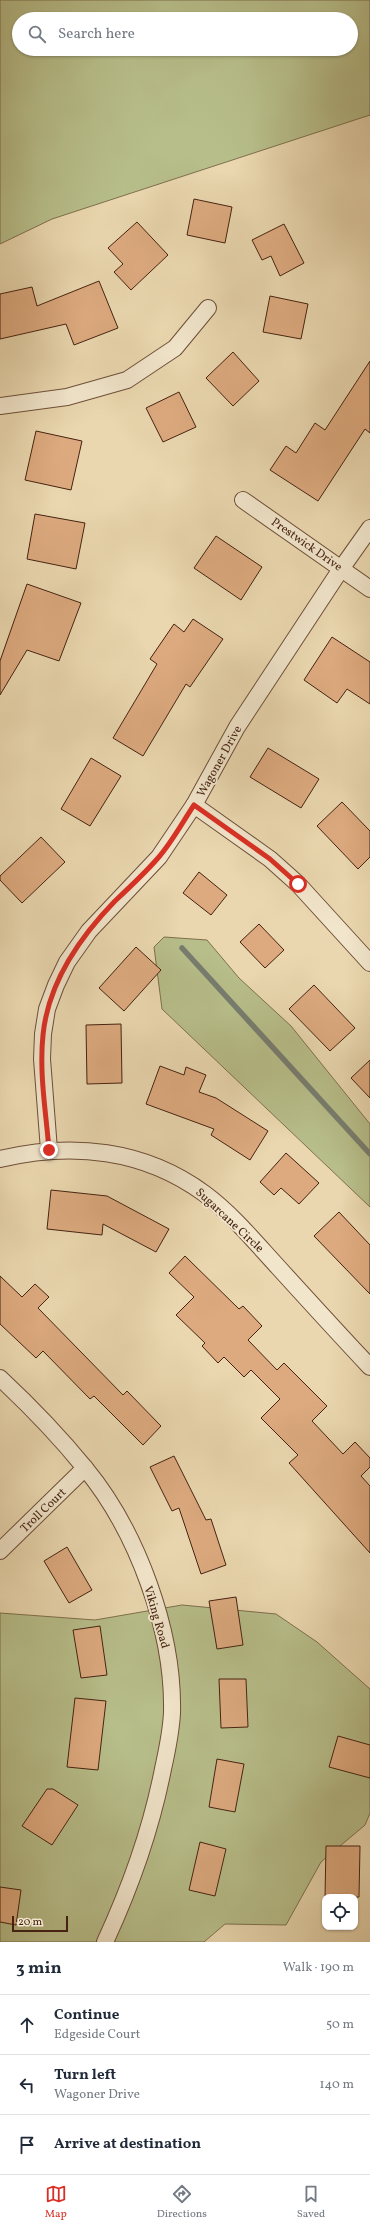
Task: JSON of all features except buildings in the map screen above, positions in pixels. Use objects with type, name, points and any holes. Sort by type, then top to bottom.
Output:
[{"type":"street","points":[[0,406],[67,397],[127,380],[175,348],[208,308]]},
{"type":"street","name":"Prestwick Drive","points":[[243,500],[370,589]]},
{"type":"street","name":"Wagoner Drive","points":[[49,1150],[42,1059],[43,1034],[47,1009],[67,962],[89,931],[159,856],[194,805],[237,727],[341,569],[370,528]]},
{"type":"street","points":[[194,805],[270,859],[298,884],[370,963]]},
{"type":"street","name":"Sugarcane Circle","points":[[0,1159],[49,1150],[76,1149],[114,1153],[139,1159],[185,1181],[206,1195],[252,1239],[370,1368]]},
{"type":"street","name":"Viking Road","points":[[0,1378],[27,1404],[86,1468],[113,1508],[136,1554],[155,1601],[164,1630],[171,1676],[172,1714],[169,1739],[157,1802],[143,1851],[128,1892],[105,1942]]},
{"type":"street","name":"Troll Court","points":[[0,1551],[86,1468]]},
{"type":"green space","points":[[0,0],[370,0],[370,115],[52,219],[0,244]]},
{"type":"green space","points":[[164,937],[207,940],[239,978],[291,1026],[370,1124],[370,1207],[162,1009],[154,947]]},
{"type":"green space","points":[[182,1605],[276,1614],[317,1642],[370,1689],[370,1813],[365,1825],[321,1862],[286,1925],[225,1924],[204,1942],[0,1942],[0,1613],[95,1620]]},
{"type":"waterway","points":[[182,948],[370,1154]]},
{"type":"route","points":[[49,1150],[42,1059],[43,1034],[47,1009],[56,985],[67,962],[89,931],[114,902],[142,876],[159,856],[194,805],[227,830],[270,859],[298,884]]}]
